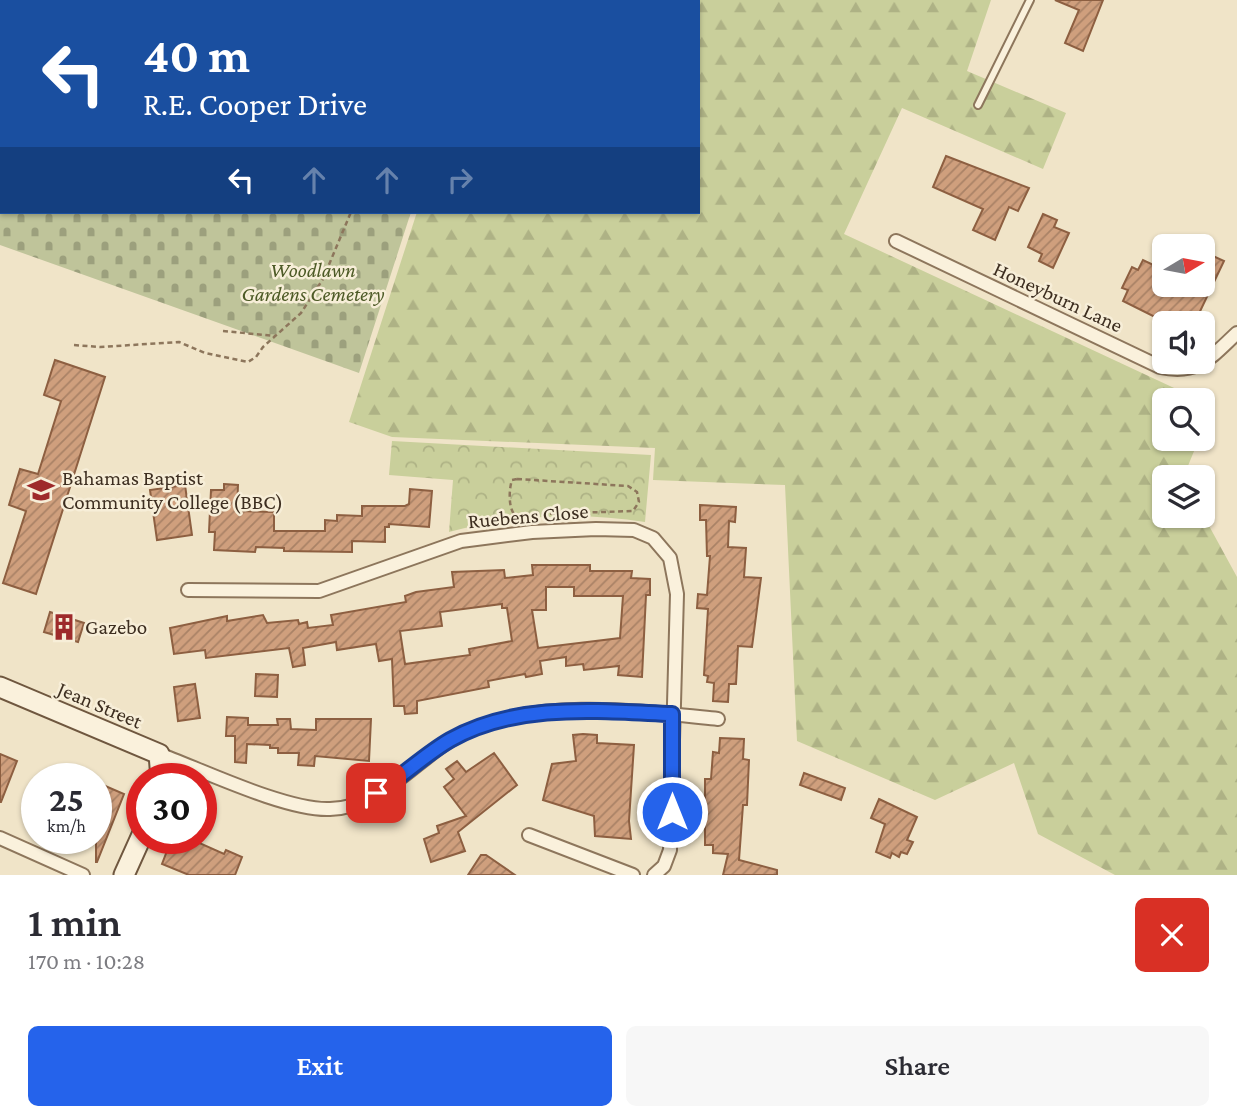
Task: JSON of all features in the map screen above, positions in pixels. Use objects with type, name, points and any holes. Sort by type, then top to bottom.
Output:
[{"type":"street","name":"Honeyburn Lane","points":[[895,241],[1160,367],[1189,369],[1201,364],[1237,333]]},
{"type":"street","name":"Ruebens Close","points":[[188,590],[319,591],[344,585],[447,545],[476,538],[584,530],[642,532],[662,547],[676,579],[670,850],[664,866],[654,875]]},
{"type":"street","name":"Jean Street","points":[[0,687],[159,754],[160,763]]},
{"type":"street","points":[[159,754],[290,803],[330,809],[358,804],[394,782],[450,740],[497,720],[560,712],[672,714],[718,719]]},
{"type":"street","points":[[529,835],[633,875]]},
{"type":"street","points":[[0,838],[83,875]]},
{"type":"street","points":[[124,875],[133,854]]},
{"type":"lane","points":[[978,105],[1030,0]]},
{"type":"path","points":[[74,345],[100,347],[179,342],[205,353],[248,362],[301,313],[323,279],[350,214]]},
{"type":"path","points":[[223,331],[275,335]]},
{"type":"path","points":[[517,479],[628,486],[637,492],[639,502],[635,509],[628,513],[552,511],[515,515],[511,508],[510,485],[512,480],[517,479]]},
{"type":"green space","points":[[700,0],[991,0],[967,71],[1066,113],[1043,169],[902,108],[844,234],[1174,388],[1152,388],[1152,451],[1194,451],[1188,465],[1152,465],[1152,528],[1210,528],[1237,577],[1237,875],[1115,875],[1038,834],[1014,763],[935,800],[797,741],[785,485],[653,480],[655,448],[392,437],[349,422],[416,214],[700,214]]},
{"type":"green space","name":"Woodlawn Gardens Cemetery","points":[[0,214],[410,214],[359,373],[0,245]]},
{"type":"green space","points":[[392,441],[651,455],[645,522],[597,517],[547,517],[497,522],[449,532],[453,480],[389,475]]},
{"type":"building","points":[[1055,0],[1103,0],[1083,51],[1065,43],[1079,10]]},
{"type":"building","points":[[946,156],[1029,188],[1018,211],[1009,207],[995,240],[973,230],[983,209],[933,187]]},
{"type":"building","points":[[1043,214],[1057,220],[1054,227],[1069,233],[1053,268],[1039,261],[1042,254],[1028,247]]},
{"type":"building","points":[[1215,257],[1224,261],[1215,280]]},
{"type":"building","points":[[1143,260],[1152,264],[1152,298],[1206,298],[1200,311],[1152,311],[1152,316],[1123,301],[1128,290],[1122,288],[1132,267],[1138,270]]},
{"type":"building","name":"Bahamas Baptist Community College (BBC)","points":[[55,360],[105,377],[36,594],[3,583],[26,511],[9,505],[20,469],[38,474],[61,401],[44,395]]},
{"type":"building","points":[[224,484],[238,485],[237,511],[274,512],[274,531],[325,531],[325,520],[337,521],[337,515],[362,516],[362,506],[405,506],[409,504],[410,489],[432,491],[429,527],[389,524],[389,527],[385,527],[385,542],[352,541],[352,552],[284,551],[284,548],[256,547],[255,552],[214,550],[215,532],[209,532],[211,490],[224,490]]},
{"type":"building","points":[[185,485],[192,535],[157,540],[150,490]]},
{"type":"building","points":[[700,505],[736,507],[735,522],[729,521],[728,547],[746,548],[744,577],[761,578],[752,647],[738,646],[736,684],[729,684],[728,702],[713,701],[714,683],[707,682],[708,676],[704,675],[708,609],[697,608],[698,594],[707,595],[710,556],[707,556],[706,520],[700,520]]},
{"type":"building","points":[[532,565],[590,565],[590,571],[632,571],[631,578],[650,579],[650,595],[646,595],[642,677],[618,675],[619,666],[584,670],[583,664],[566,666],[566,657],[540,661],[542,674],[526,677],[525,674],[488,681],[489,687],[417,701],[417,713],[405,714],[404,706],[394,706],[392,659],[379,661],[376,644],[337,650],[336,642],[303,648],[305,665],[293,667],[289,648],[206,658],[205,650],[174,654],[170,628],[227,616],[227,621],[263,615],[267,623],[298,620],[299,624],[307,622],[308,628],[333,625],[331,615],[406,602],[405,596],[416,592],[454,587],[452,572],[504,570],[505,578],[533,575]],"holes":[[[546,587],[574,587],[574,596],[623,596],[620,638],[538,648],[532,610],[546,610]],[[502,604],[502,608],[507,608],[512,641],[469,649],[470,655],[405,664],[400,631],[442,626],[440,612]]]},
{"type":"building","name":"Gazebo","points":[[50,612],[84,623],[78,642],[44,632]]},
{"type":"building","points":[[256,674],[278,675],[277,697],[255,696]]},
{"type":"building","points":[[195,684],[200,718],[178,721],[174,687]]},
{"type":"building","points":[[227,717],[248,718],[248,725],[278,725],[277,719],[290,719],[291,729],[316,730],[316,719],[371,719],[369,761],[315,756],[314,766],[298,765],[299,753],[278,753],[278,748],[270,748],[270,745],[247,744],[246,763],[235,762],[235,736],[226,736]]},
{"type":"building","points":[[573,735],[597,735],[597,743],[634,745],[629,821],[631,839],[595,836],[594,816],[543,800],[552,764],[576,761]]},
{"type":"building","points":[[720,738],[744,739],[743,759],[749,760],[747,805],[743,805],[739,860],[777,870],[777,875],[723,875],[728,854],[713,853],[713,845],[705,845],[705,779],[711,779],[713,752],[719,753]]},
{"type":"building","points":[[494,753],[517,785],[458,832],[465,851],[431,862],[424,839],[439,833],[437,826],[466,816],[444,787],[454,779],[446,769],[457,761],[466,772]]},
{"type":"building","points":[[0,754],[17,761],[1,802],[0,802]]},
{"type":"building","points":[[804,773],[845,788],[841,800],[800,785]]},
{"type":"building","points":[[112,789],[124,794],[112,824]]},
{"type":"building","points":[[879,799],[917,817],[907,840],[913,842],[907,854],[901,852],[899,857],[892,853],[890,858],[876,852],[885,824],[871,818]]},
{"type":"building","points":[[226,850],[242,857],[235,875],[189,875],[162,864],[166,854],[217,854],[217,851],[224,854]]},
{"type":"building","points":[[481,855],[486,855],[515,875],[468,875]]},
{"type":"place","name":"Bahamas Baptist Community College (BBC)","points":[[41,490]]},
{"type":"place","name":"Gazebo","points":[[64,627]]},
{"type":"route","points":[[376,793],[450,740],[497,720],[520,715],[587,711],[672,714],[672,812]]}]
